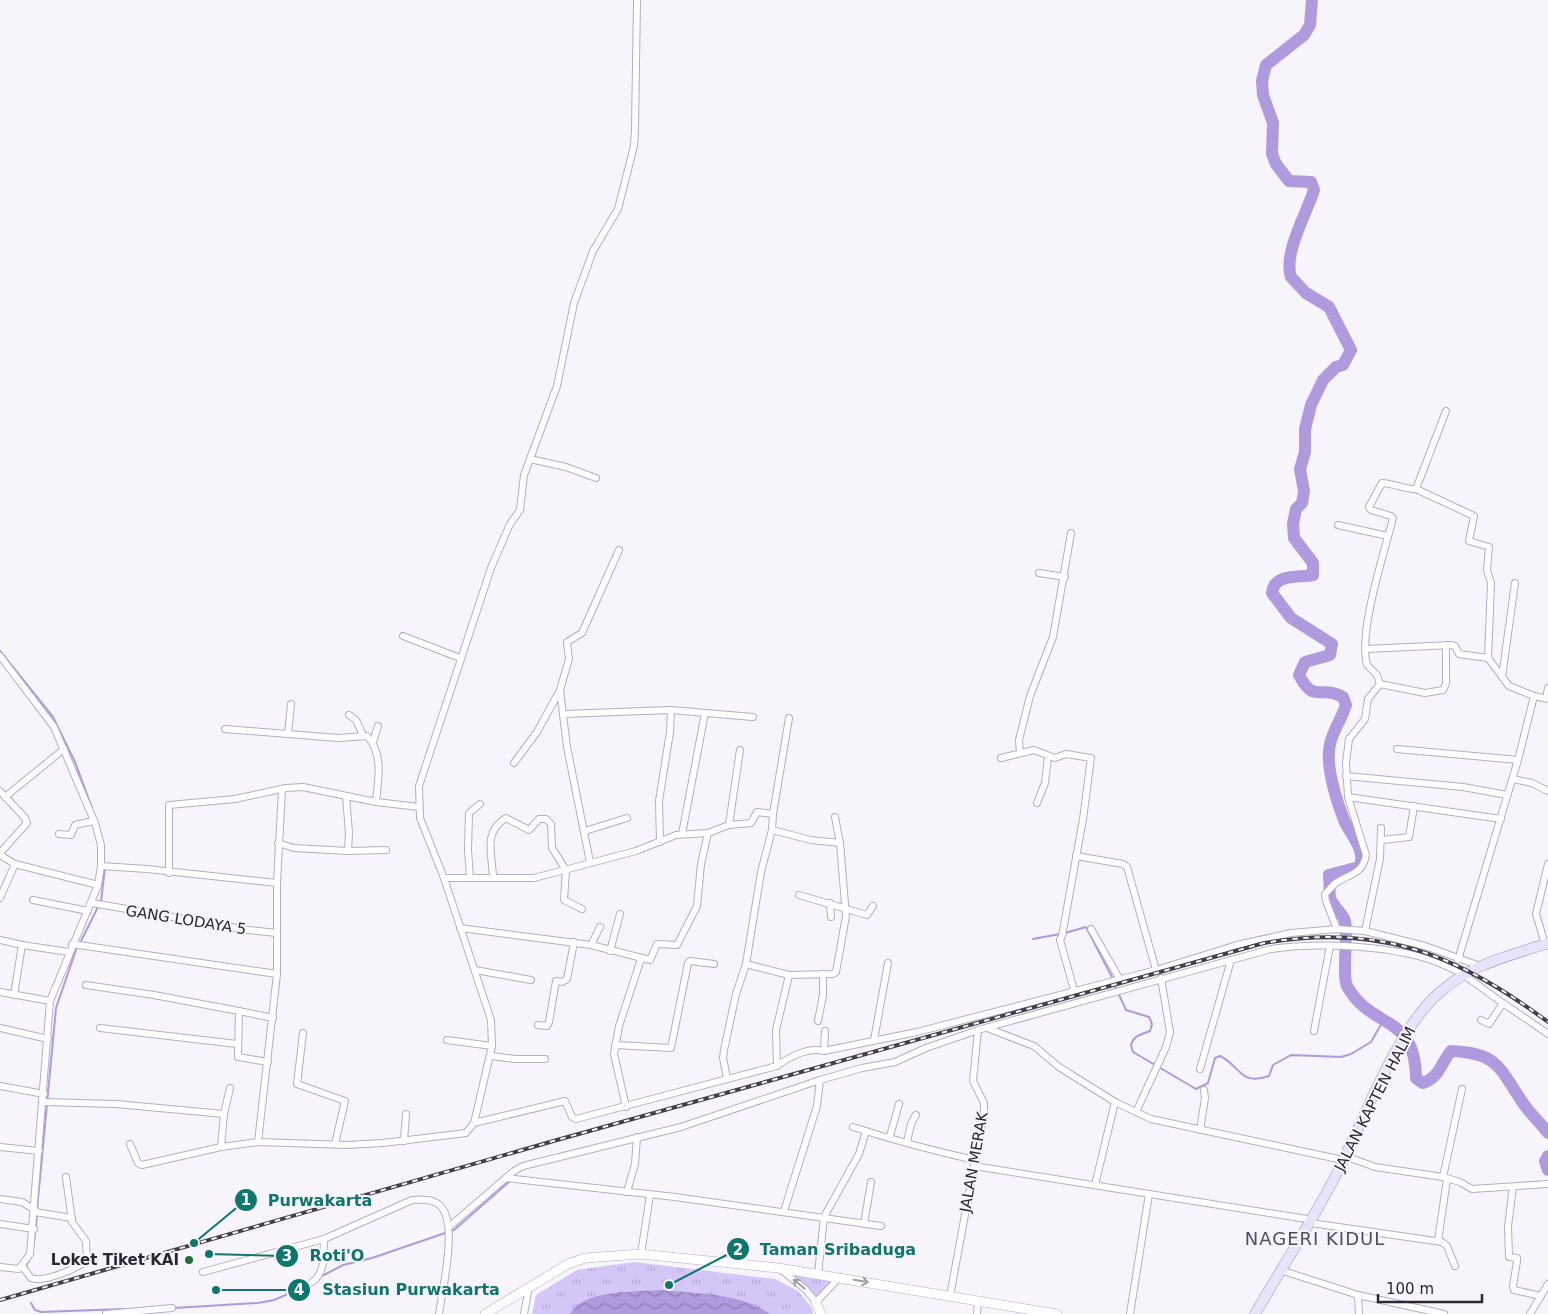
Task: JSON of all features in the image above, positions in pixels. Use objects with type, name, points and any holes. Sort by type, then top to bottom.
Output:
[{"type":"main road","name":"JALAN KAPTEN HALIM","points":[[1255,1314],[1280,1270],[1312,1221],[1400,1043],[1410,1028],[1437,994],[1464,975],[1503,956],[1547,944]]},
{"type":"street","points":[[130,1144],[138,1163],[142,1165],[221,1147],[258,1142],[382,1144],[466,1133],[474,1123],[491,1056],[492,1046],[487,1003],[444,878],[420,818],[419,786],[460,658],[497,552],[520,510],[522,484],[557,386],[574,303],[582,276],[593,251],[615,217],[634,146],[637,0]]},
{"type":"street","points":[[1416,489],[1446,411]]},
{"type":"street","points":[[530,459],[566,467],[596,478]]},
{"type":"street","points":[[1380,684],[1377,675],[1367,665],[1365,649],[1371,606],[1392,516],[1371,510],[1369,507],[1380,484],[1395,484],[1411,490],[1416,489],[1474,516],[1469,541],[1488,546],[1487,570],[1491,583],[1488,658],[1509,686],[1534,696],[1547,698],[1548,688]]},
{"type":"street","points":[[1338,525],[1388,536]]},
{"type":"street","points":[[1020,753],[1022,727],[1038,673],[1047,657],[1053,638],[1065,577],[1071,533]]},
{"type":"street","points":[[514,763],[537,732],[560,690],[569,659],[567,642],[582,633],[618,550]]},
{"type":"street","points":[[1039,573],[1065,577]]},
{"type":"street","points":[[1502,677],[1516,583]]},
{"type":"street","points":[[403,636],[460,658]]},
{"type":"street","points":[[1365,649],[1446,645],[1456,646],[1459,654],[1488,658]]},
{"type":"street","points":[[1380,684],[1425,693],[1443,690],[1446,684],[1446,645]]},
{"type":"street","points":[[0,656],[50,720],[64,749],[93,821],[101,845],[104,866],[98,885],[97,904],[88,911],[76,945],[69,952],[50,1001],[36,1212],[30,1254],[22,1266],[14,1270],[0,1267]]},
{"type":"street","points":[[1340,929],[1325,898],[1327,892],[1335,883],[1359,872],[1364,865],[1366,855],[1348,797],[1346,776],[1350,739],[1352,734],[1366,720],[1368,699],[1380,684]]},
{"type":"street","points":[[560,690],[568,747],[590,862]]},
{"type":"street","points":[[1458,960],[1513,779],[1534,696]]},
{"type":"street","points":[[288,734],[291,704]]},
{"type":"street","points":[[564,714],[671,710],[753,718]]},
{"type":"street","points":[[660,842],[659,801],[670,732],[671,710]]},
{"type":"street","points":[[682,834],[705,713]]},
{"type":"street","points":[[349,715],[356,720],[363,735]]},
{"type":"street","points":[[727,1078],[723,1058],[724,1050],[736,994],[746,961],[761,872],[772,830],[789,718]]},
{"type":"street","points":[[373,742],[378,726]]},
{"type":"street","points":[[225,729],[338,738],[368,736],[373,742],[379,764],[376,802]]},
{"type":"street","points":[[64,749],[2,794],[25,818],[27,823],[0,854],[15,864],[98,885]]},
{"type":"street","points":[[1397,749],[1518,760]]},
{"type":"street","points":[[729,826],[740,750]]},
{"type":"street","points":[[1001,758],[1034,750],[1048,757],[1055,758],[1066,754],[1091,758],[1076,856],[1060,940],[1074,990]]},
{"type":"street","points":[[1037,803],[1046,783],[1048,757]]},
{"type":"street","points":[[1346,776],[1463,786],[1507,795]]},
{"type":"street","points":[[1513,779],[1532,783],[1548,791]]},
{"type":"street","points":[[169,873],[169,805],[235,799],[282,789],[308,787],[376,802],[419,807]]},
{"type":"street","points":[[258,1142],[277,974],[278,843],[282,789]]},
{"type":"street","points":[[346,796],[349,833],[348,852]]},
{"type":"street","points":[[1348,797],[1501,819]]},
{"type":"street","points":[[470,876],[468,850],[470,812],[480,804]]},
{"type":"street","points":[[1382,840],[1409,837],[1414,806]]},
{"type":"street","points":[[444,878],[470,876],[534,878],[636,851],[682,834],[708,834],[729,826],[752,823],[757,812],[773,814]]},
{"type":"street","points":[[746,961],[789,978],[833,974],[836,972],[846,916],[840,843],[835,817]]},
{"type":"street","points":[[493,877],[490,834],[492,829],[506,818],[529,830],[539,819],[547,820],[552,832],[552,848],[572,867]]},
{"type":"street","points":[[584,831],[627,818]]},
{"type":"street","points":[[59,834],[70,835],[75,825],[93,821]]},
{"type":"street","points":[[1364,931],[1380,859],[1382,828]]},
{"type":"street","points":[[772,830],[810,840],[840,843]]},
{"type":"street","points":[[460,928],[574,942],[650,960],[657,944],[677,945],[691,922],[697,906],[701,864],[708,834]]},
{"type":"street","points":[[278,843],[294,848],[348,852],[386,850]]},
{"type":"street","points":[[1076,856],[1127,867],[1156,970]]},
{"type":"street","points":[[0,898],[15,864]]},
{"type":"street","points":[[1547,944],[1536,914],[1548,864]]},
{"type":"street","points":[[104,866],[277,884]]},
{"type":"street","points":[[572,867],[564,900],[582,909]]},
{"type":"street","points":[[799,895],[867,915],[873,906]]},
{"type":"street","points":[[33,900],[88,911]]},
{"type":"street","points":[[830,903],[831,917]]},
{"type":"street","name":"GANG LODAYA 5","points":[[97,904],[277,933]]},
{"type":"street","points":[[610,951],[620,914]]},
{"type":"street","points":[[591,945],[600,927]]},
{"type":"street","points":[[1091,928],[1117,979]]},
{"type":"street","points":[[474,1123],[565,1100],[572,1117],[576,1119],[777,1066],[814,1048],[824,1051],[917,1032],[1156,970],[1274,936],[1340,929],[1364,931],[1405,940],[1458,960],[1480,966]]},
{"type":"street","points":[[0,940],[22,946],[69,952]]},
{"type":"street","points":[[538,1025],[546,1026],[549,1022],[553,986],[556,981],[562,982],[568,979],[574,942]]},
{"type":"street","points":[[450,1227],[506,1178],[524,1166],[637,1136],[680,1127],[820,1080],[862,1068],[895,1062],[926,1048],[978,1030],[1271,949],[1303,944],[1354,947],[1422,958],[1442,964],[1464,975],[1548,1034]]},
{"type":"street","points":[[76,945],[277,974]]},
{"type":"street","points":[[14,995],[22,946]]},
{"type":"street","points":[[1314,1031],[1330,946]]},
{"type":"street","points":[[626,1107],[614,1054],[619,1026],[641,959]]},
{"type":"street","points":[[1200,1069],[1231,960]]},
{"type":"street","points":[[615,1045],[671,1048],[688,963],[690,961],[714,964]]},
{"type":"street","points":[[874,1040],[888,963]]},
{"type":"street","points":[[475,970],[531,980]]},
{"type":"street","points":[[818,1021],[823,994],[823,974]]},
{"type":"street","points":[[777,1066],[776,1030],[789,978]]},
{"type":"street","points":[[1136,1112],[1160,1060],[1170,1032],[1161,978]]},
{"type":"street","points":[[86,985],[154,994],[273,1018]]},
{"type":"street","points":[[0,992],[50,1001]]},
{"type":"street","points":[[1481,1020],[1489,1024],[1503,1003]]},
{"type":"street","points":[[239,1011],[238,1057],[268,1062]]},
{"type":"street","points":[[0,1028],[48,1039]]},
{"type":"street","points":[[100,1028],[237,1044]]},
{"type":"street","points":[[986,1028],[1041,1050],[1059,1067],[1115,1102],[1151,1119],[1344,1158],[1375,1167],[1445,1178],[1472,1189],[1548,1184]]},
{"type":"street","name":"JALAN MERAK","points":[[950,1296],[985,1108],[973,1081],[978,1030]]},
{"type":"street","points":[[824,1031],[824,1051]]},
{"type":"street","points":[[303,1034],[297,1084],[345,1101],[335,1144]]},
{"type":"street","points":[[447,1040],[492,1046]]},
{"type":"street","points":[[491,1056],[515,1059],[545,1059]]},
{"type":"street","points":[[784,1211],[817,1106],[820,1080]]},
{"type":"street","points":[[0,1086],[44,1094]]},
{"type":"street","points":[[221,1147],[224,1114],[230,1088]]},
{"type":"street","points":[[1438,1241],[1445,1178],[1462,1089]]},
{"type":"street","points":[[1200,1130],[1205,1098],[1204,1090]]},
{"type":"street","points":[[44,1102],[116,1104],[224,1114]]},
{"type":"street","points":[[1095,1185],[1115,1102]]},
{"type":"street","points":[[890,1136],[899,1104]]},
{"type":"street","points":[[404,1141],[406,1114]]},
{"type":"street","points":[[907,1142],[911,1124],[916,1115]]},
{"type":"street","points":[[853,1127],[890,1136],[974,1163],[1095,1185],[1438,1241],[1448,1246],[1455,1266]]},
{"type":"street","points":[[818,1274],[824,1218],[859,1154],[866,1131]]},
{"type":"street","points":[[627,1192],[635,1164],[637,1136]]},
{"type":"street","points":[[0,1147],[39,1151]]},
{"type":"street","points":[[22,1266],[35,1279],[45,1278],[83,1264],[86,1260],[86,1241],[75,1228],[66,1177]]},
{"type":"street","points":[[506,1178],[784,1211],[881,1226]]},
{"type":"street","points":[[864,1224],[871,1182]]},
{"type":"street","points":[[1513,1187],[1508,1226],[1509,1257],[1516,1258],[1518,1261],[1512,1286],[1514,1290],[1541,1296]]},
{"type":"street","points":[[1130,1314],[1150,1194]]},
{"type":"street","points":[[641,1254],[650,1195]]},
{"type":"street","points":[[0,1199],[22,1202],[36,1212],[72,1218]]},
{"type":"street","points":[[203,1272],[324,1239],[412,1200],[426,1199],[438,1203],[443,1209],[450,1227],[439,1314]]},
{"type":"street","points":[[0,1224],[34,1229]]},
{"type":"street","points":[[312,1282],[317,1279],[322,1270],[324,1239]]},
{"type":"street","points":[[485,1314],[560,1268],[585,1258],[641,1254],[778,1268],[1057,1314]]},
{"type":"street","points":[[778,1268],[805,1289],[816,1302],[821,1314]]},
{"type":"street","points":[[1280,1270],[1358,1295],[1427,1312],[1444,1314]]},
{"type":"street","points":[[816,1302],[840,1277]]},
{"type":"street","points":[[1530,1314],[1548,1284]]},
{"type":"street","points":[[524,1314],[529,1287]]},
{"type":"street","points":[[1358,1295],[1360,1314]]},
{"type":"street","points":[[977,1314],[978,1301]]},
{"type":"street","points":[[106,1314],[172,1308]]},
{"type":"green space","points":[[634,1262],[775,1279],[798,1291],[812,1308],[813,1314],[532,1314],[536,1295],[577,1270]]},
{"type":"green space","points":[[782,1270],[835,1277],[816,1298],[801,1281]]},
{"type":"water","points":[[662,1290],[732,1298],[758,1307],[770,1314],[570,1314],[586,1300],[598,1296],[612,1293]]},
{"type":"waterway","points":[[1312,0],[1310,25],[1304,35],[1266,65],[1262,81],[1263,95],[1273,123],[1272,154],[1276,164],[1289,181],[1311,182],[1314,190],[1293,245],[1289,267],[1291,277],[1306,293],[1329,307],[1351,350],[1343,365],[1336,367],[1323,380],[1311,405],[1305,429],[1305,452],[1300,469],[1304,491],[1302,503],[1296,509],[1293,524],[1294,538],[1313,563],[1313,575],[1282,579],[1277,582],[1272,593],[1291,618],[1332,644],[1330,655],[1305,662],[1299,675],[1309,689],[1314,692],[1328,692],[1343,697],[1346,705],[1331,739],[1329,763],[1332,783],[1338,802],[1344,820],[1360,849],[1361,861],[1359,867],[1329,875],[1330,898],[1345,921],[1347,986],[1357,1000],[1400,1032],[1408,1042],[1414,1057],[1416,1078],[1423,1083],[1433,1078],[1451,1051],[1467,1052],[1489,1059],[1502,1072],[1526,1107],[1548,1133]]},
{"type":"waterway","points":[[0,651],[53,717],[75,762],[92,808]]},
{"type":"waterway","points":[[80,943],[101,901],[105,868]]},
{"type":"waterway","points":[[1065,933],[1086,927],[1113,979]]},
{"type":"waterway","points":[[1033,939],[1060,934]]},
{"type":"waterway","points":[[37,1210],[56,1008],[77,947]]},
{"type":"waterway","points":[[1114,984],[1126,1010],[1149,1017],[1152,1024],[1150,1031],[1134,1039],[1131,1045],[1133,1052],[1196,1089],[1208,1083],[1215,1058],[1220,1056],[1246,1077],[1259,1078],[1269,1076],[1273,1065],[1291,1055],[1341,1057],[1351,1054],[1371,1042],[1383,1021]]},
{"type":"waterway","points":[[1548,1156],[1545,1161],[1548,1170]]},
{"type":"waterway","points":[[320,1277],[343,1265],[372,1258],[454,1230],[511,1180]]},
{"type":"waterway","points":[[34,1243],[37,1215]]},
{"type":"waterway","points":[[26,1266],[31,1257]]},
{"type":"waterway","points":[[174,1308],[258,1303],[274,1300],[311,1284]]},
{"type":"waterway","points":[[31,1303],[35,1310],[41,1312],[124,1309]]},
{"type":"railway","points":[[0,1300],[557,1140],[1264,943],[1305,938],[1344,937],[1380,941],[1415,950],[1448,962],[1481,978],[1548,1022]]},
{"type":"place","name":"Purwakarta","points":[[194,1243]]},
{"type":"place","name":"Roti'O","points":[[209,1254]]},
{"type":"place","name":"Loket Tiket KAI","points":[[189,1260]]},
{"type":"place","name":"Taman Sribaduga","points":[[669,1285]]},
{"type":"place","name":"Stasiun Purwakarta","points":[[216,1290]]},
{"type":"district","name":"NAGERI KIDUL","points":[[1315,1239]]}]
